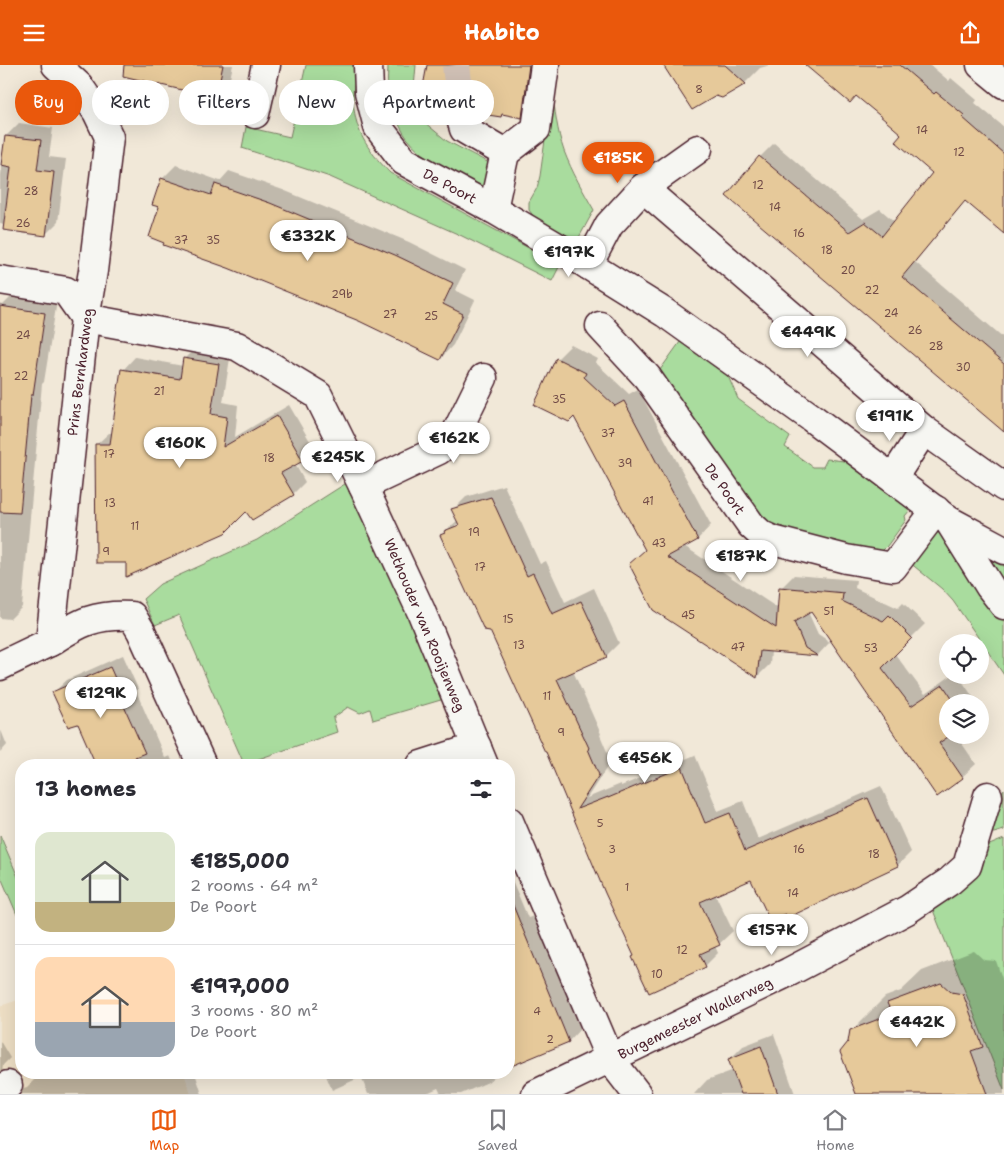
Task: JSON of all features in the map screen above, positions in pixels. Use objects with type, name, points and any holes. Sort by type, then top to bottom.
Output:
[{"type":"street","name":"Prins Bernhardweg","points":[[50,642],[85,318],[93,271],[109,137],[97,112],[80,86],[56,65]]},
{"type":"street","points":[[263,80],[266,65]]},
{"type":"street","name":"De Poort","points":[[368,65],[369,92],[378,127],[404,161],[493,209],[665,313],[942,515],[1004,550]]},
{"type":"street","points":[[493,209],[505,153],[536,129],[545,65]]},
{"type":"street","points":[[981,65],[1004,85]]},
{"type":"street","points":[[463,125],[464,129],[505,153]]},
{"type":"street","points":[[588,265],[610,225],[643,188],[698,149]]},
{"type":"street","points":[[643,188],[924,430],[1004,487]]},
{"type":"street","points":[[0,280],[66,291],[85,318]]},
{"type":"street","name":"Wethouder van Rooijenweg","points":[[85,318],[237,346],[318,395],[364,486],[421,611],[480,756]]},
{"type":"street","name":"De Poort","points":[[600,326],[647,377],[751,525],[762,535],[773,540],[846,559],[893,567],[942,515]]},
{"type":"street","points":[[364,486],[439,450],[455,435],[483,378]]},
{"type":"street","points":[[893,478],[924,430]]},
{"type":"street","name":"De Poort","points":[[942,515],[1004,605]]},
{"type":"street","points":[[0,665],[50,642],[86,621],[114,615],[132,616],[141,631],[199,759]]},
{"type":"street","points":[[460,759],[480,756]]},
{"type":"street","name":"Burgemeester Wallerweg","points":[[536,1094],[789,972],[907,910],[950,881],[967,866],[988,796]]},
{"type":"street","points":[[515,835],[610,1059],[637,1094]]},
{"type":"shaded area","points":[[15,1001],[15,1079],[186,1079],[191,1094],[0,1094],[0,1006]]},
{"type":"green space","points":[[306,65],[355,65],[354,88],[354,80],[303,80]]},
{"type":"green space","points":[[388,65],[416,65],[415,80],[388,80]]},
{"type":"green space","points":[[552,90],[564,151],[574,174],[594,210],[577,241],[534,217],[529,210],[529,202],[537,188],[540,176]]},
{"type":"green space","points":[[354,108],[363,138],[374,155],[390,173],[560,265],[552,281],[462,236],[330,177],[242,148],[246,127],[290,137],[293,125],[354,125]]},
{"type":"green space","points":[[400,125],[428,125],[447,141],[493,165],[491,184],[481,187],[451,172],[423,154],[404,133]]},
{"type":"green space","points":[[680,342],[728,376],[738,399],[790,437],[785,447],[813,467],[823,467],[827,459],[844,461],[910,510],[905,516],[906,520],[887,546],[877,556],[763,527],[655,377]]},
{"type":"green space","points":[[348,482],[451,697],[373,720],[370,709],[360,713],[348,707],[333,718],[337,732],[259,759],[242,759],[179,615],[155,625],[143,599],[160,584],[257,540]]},
{"type":"green space","points":[[938,532],[1004,620],[1004,675],[989,653],[989,634],[976,634],[953,601],[942,589],[909,562]]},
{"type":"green space","points":[[986,552],[1004,561],[1004,591],[985,559]]},
{"type":"green space","points":[[1004,789],[1004,830],[994,833],[989,832],[996,800]]},
{"type":"green space","points":[[0,835],[15,870],[15,910],[0,875]]},
{"type":"green space","points":[[1004,839],[1004,1090],[931,905],[987,846]]},
{"type":"building","points":[[124,65],[223,65],[220,80],[179,80],[179,89],[169,87],[169,80],[140,80],[123,76]]},
{"type":"building","points":[[427,65],[529,65],[522,118],[502,114],[501,117],[494,116],[494,80],[424,80]]},
{"type":"building","points":[[663,65],[725,65],[746,84],[722,98],[716,96],[692,110]]},
{"type":"building","points":[[805,65],[900,65],[934,94],[936,92],[964,115],[962,117],[1004,154],[1004,234],[965,201],[902,277],[1004,364],[1004,432],[726,196],[759,156],[849,232],[865,222],[882,236],[932,173],[895,141],[901,134],[879,115],[856,96],[850,103]]},
{"type":"building","points":[[5,136],[41,140],[37,170],[54,172],[46,236],[3,230],[11,167],[1,165]]},
{"type":"building","points":[[161,178],[211,195],[215,184],[270,203],[395,255],[453,283],[443,304],[463,314],[440,360],[359,321],[228,268],[163,245],[164,243],[149,237],[159,207],[152,205]]},
{"type":"building","points":[[0,306],[45,313],[33,395],[31,395],[20,513],[0,512]]},
{"type":"building","points":[[183,358],[219,364],[211,414],[227,417],[223,447],[277,416],[303,461],[281,473],[294,495],[252,520],[246,512],[225,533],[126,577],[126,563],[96,563],[95,444],[110,444],[121,369],[180,379]]},
{"type":"building","points":[[556,358],[586,373],[584,377],[615,406],[624,401],[698,540],[667,557],[776,628],[779,587],[845,593],[843,594],[842,601],[883,621],[889,615],[912,638],[882,668],[911,706],[943,685],[949,694],[939,694],[939,744],[963,778],[937,797],[811,612],[794,622],[805,648],[818,656],[760,651],[757,678],[653,610],[629,564],[645,550],[574,417],[569,422],[534,405]]},
{"type":"building","points":[[491,497],[527,576],[533,573],[552,614],[581,601],[607,657],[557,679],[589,748],[599,775],[577,809],[682,767],[705,823],[730,813],[745,851],[868,798],[898,866],[787,918],[785,914],[770,920],[751,880],[700,902],[720,945],[700,954],[706,967],[649,993],[546,752],[490,631],[484,630],[440,535],[445,533],[444,531],[459,525],[451,509]]},
{"type":"building","points":[[110,667],[126,703],[123,704],[145,753],[135,757],[136,759],[93,759],[78,724],[68,727],[52,692]]},
{"type":"building","points":[[515,910],[569,1042],[515,1064]]},
{"type":"building","points":[[941,983],[951,992],[963,994],[983,1047],[971,1051],[987,1094],[856,1094],[840,1052],[848,1042],[850,1030],[892,1014],[887,1003]]},
{"type":"building","points":[[761,1046],[778,1094],[741,1094],[728,1059]]},
{"type":"tunnel","points":[[456,65],[458,80]]}]
